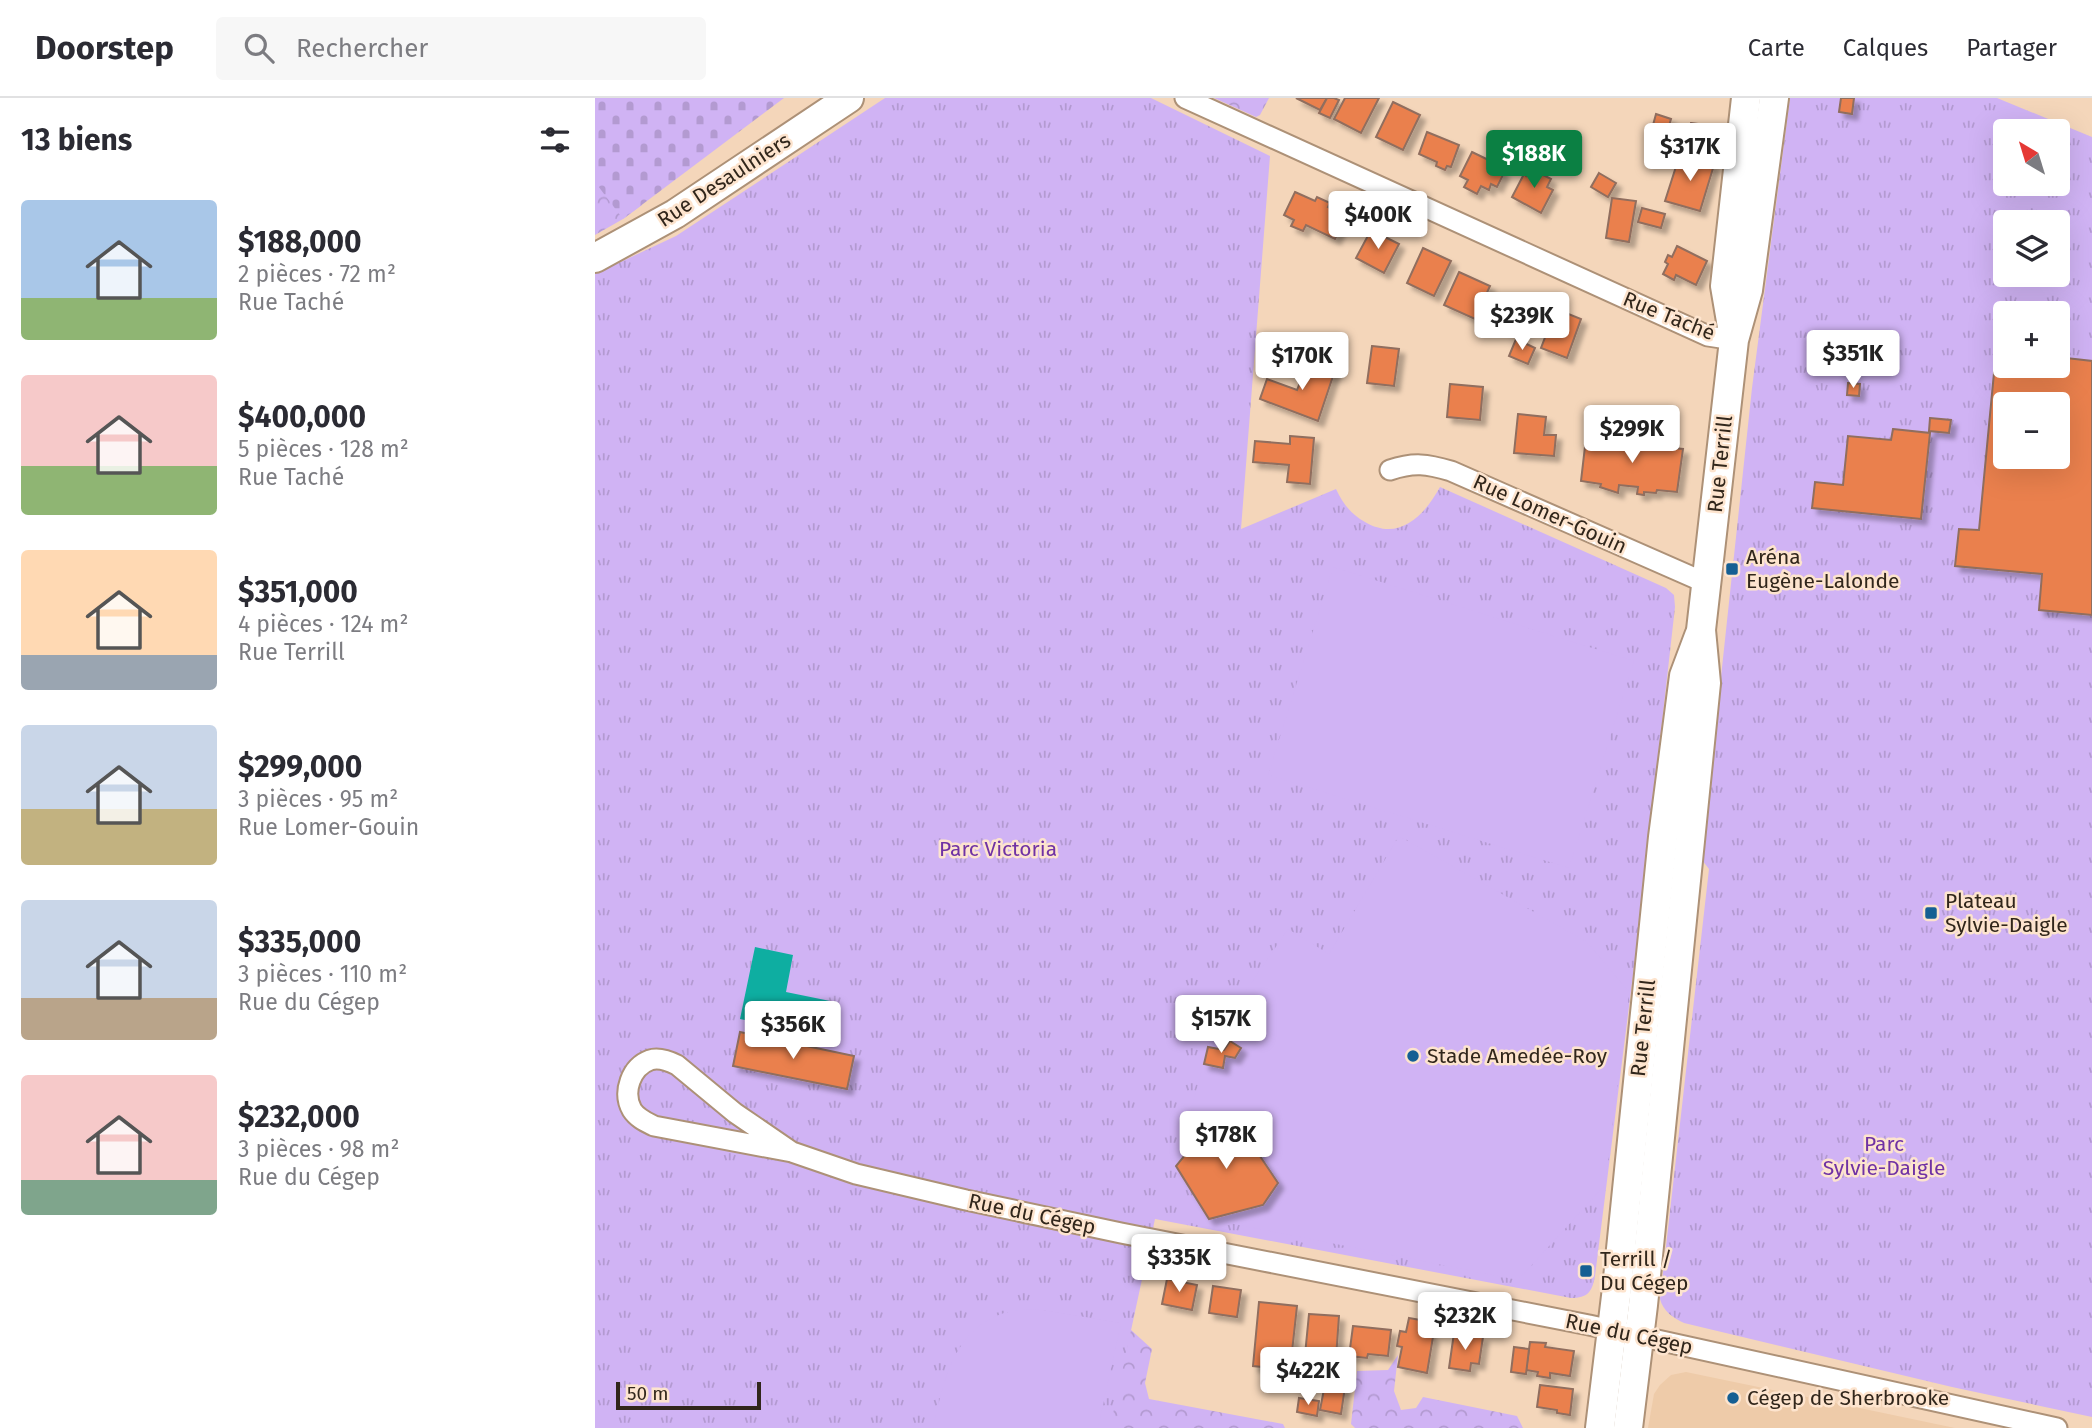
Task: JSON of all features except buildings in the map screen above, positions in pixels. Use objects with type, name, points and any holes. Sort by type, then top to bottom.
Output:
[{"type":"street","name":"Rue Desaulniers","points":[[595,258],[675,214],[849,98]]},
{"type":"street","name":"Rue Taché","points":[[1185,98],[1708,336],[1734,340]]},
{"type":"street","name":"Rue Terrill","points":[[1734,340],[1725,286],[1746,98]]},
{"type":"street","points":[[1765,98],[1774,98]]},
{"type":"street","name":"Rue Terrill","points":[[1628,1428],[1706,683],[1701,630],[1706,583],[1734,340],[1748,290],[1774,98]]},
{"type":"street","name":"Rue Lomer-Gouin","points":[[1390,470],[1408,464],[1422,464],[1451,471],[1706,583]]},
{"type":"street","name":"Rue Terrill","points":[[1600,1428],[1663,837],[1684,676],[1701,630]]},
{"type":"street","name":"Rue du Cégep","points":[[792,1152],[735,1113],[677,1065],[666,1060],[652,1059],[639,1067],[629,1081],[627,1096],[633,1111],[654,1126],[792,1152],[856,1174],[966,1200],[1612,1330],[2057,1428]]},
{"type":"shaded area","name":"Cégep de Sherbrooke","points":[[1686,1372],[1955,1428],[1648,1428],[1654,1394],[1660,1385],[1671,1375]]},
{"type":"green space","points":[[595,98],[784,98],[623,219],[595,182]]},
{"type":"green space","name":"Parc Victoria","points":[[885,98],[1151,98],[1270,156],[1241,529],[1336,489],[1348,508],[1365,522],[1389,529],[1399,527],[1418,516],[1440,487],[1666,588],[1674,595],[1675,607],[1639,927],[1595,1276],[1591,1290],[1582,1297],[1571,1298],[1155,1219],[1110,1428],[595,1428],[595,274],[676,236]]},
{"type":"green space","points":[[1214,98],[1269,98],[1260,115],[1256,117]]},
{"type":"green space","name":"Parc Sylvie-Daigle","points":[[1790,98],[1997,98],[2048,119],[1993,119],[1993,196],[2070,196],[2070,128],[2092,137],[2092,1417],[1952,1387],[1684,1323],[1663,1307],[1660,1299],[1709,869],[1702,860],[1752,388]]},
{"type":"green space","points":[[595,144],[642,205],[595,235]]},
{"type":"green space","points":[[1333,567],[1634,661],[1569,868],[1268,775]]},
{"type":"green space","name":"Stade Amedée-Roy","points":[[1399,836],[1587,942],[1629,992],[1605,1185],[1518,1280],[1209,1219],[1176,1166],[1208,1047],[1288,929],[1329,954]]},
{"type":"green space","points":[[1037,1309],[1121,1323],[1098,1428],[933,1428],[947,1375],[962,1344],[987,1321],[1004,1313]]},
{"type":"green space","points":[[1130,1329],[1152,1349],[1145,1383],[1149,1399],[1283,1424],[1285,1428],[1099,1428]]},
{"type":"green space","points":[[1398,1355],[1394,1391],[1401,1410],[1416,1408],[1423,1397],[1517,1416],[1523,1428],[1355,1428],[1351,1424],[1357,1371],[1388,1370]]},
{"type":"water","points":[[755,947],[793,955],[786,992],[835,1002],[827,1037],[740,1019]]},
{"type":"place","name":"Aréna Eugène-Lalonde","points":[[1732,569]]},
{"type":"place","name":"Plateau Sylvie-Daigle","points":[[1931,913]]},
{"type":"place","name":"Stade Amedée-Roy","points":[[1413,1056]]},
{"type":"place","name":"Terrill / Du Cégep","points":[[1586,1271]]},
{"type":"place","name":"Cégep de Sherbrooke","points":[[1733,1398]]}]
